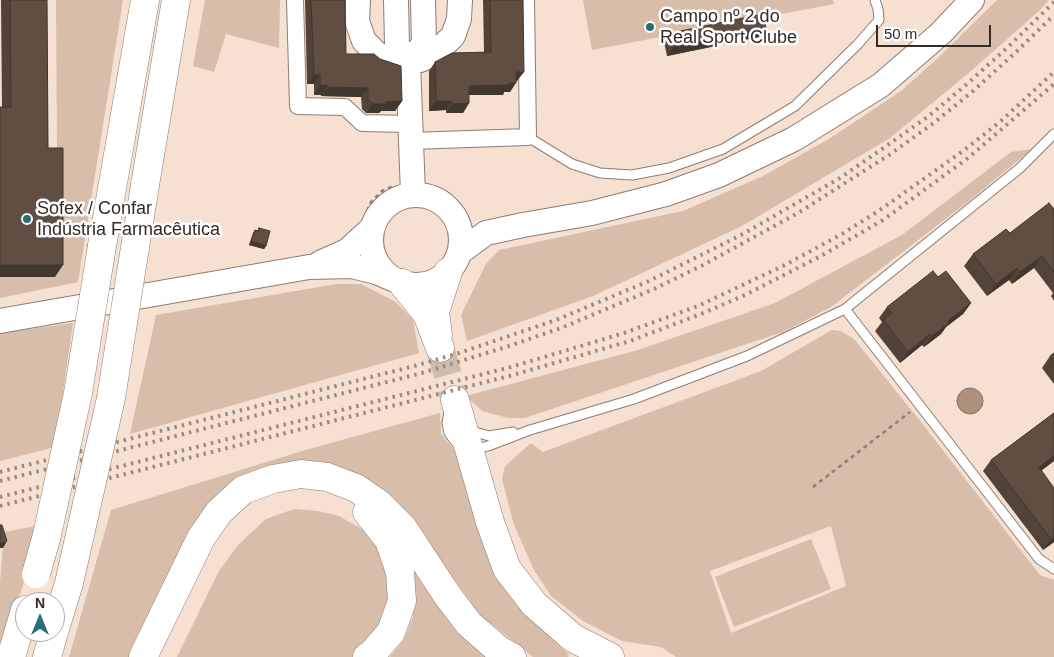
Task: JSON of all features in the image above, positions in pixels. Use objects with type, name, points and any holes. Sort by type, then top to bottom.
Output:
[{"type":"highway","points":[[31,592],[47,535],[78,393],[113,177],[145,0]]},
{"type":"highway","points":[[65,597],[111,398],[176,0]]},
{"type":"highway","points":[[398,282],[427,314],[439,346],[434,312],[454,262]]},
{"type":"highway","points":[[457,407],[480,457],[490,522],[507,569],[534,604],[573,638],[610,657]]},
{"type":"highway","points":[[153,650],[201,538],[219,512],[243,490],[273,479],[300,474],[327,477],[356,488],[378,503],[403,528],[446,595],[469,624],[499,650],[512,657]]},
{"type":"highway","points":[[153,650],[221,533],[242,510],[267,497],[300,490],[334,495],[365,511],[389,540],[400,572],[402,601],[391,632],[372,654],[367,657]]},
{"type":"highway","points":[[11,657],[15,642]]},
{"type":"highway","points":[[46,657],[51,642]]},
{"type":"street","points":[[295,0],[298,106],[345,107],[362,123],[410,132],[528,138],[526,0]]},
{"type":"street","points":[[358,0],[357,21],[364,41],[378,55],[399,62],[420,60],[434,54],[453,36],[459,20],[460,0]]},
{"type":"street","points":[[309,268],[346,251],[368,221],[378,215],[387,205],[399,198],[406,188],[410,132],[408,62],[397,45],[396,0]]},
{"type":"street","points":[[408,62],[424,44],[423,0]]},
{"type":"street","points":[[0,321],[309,268],[352,266],[376,272],[398,282],[414,285],[427,284],[438,280],[454,262],[486,233],[592,213],[666,194],[719,175],[794,139],[880,85],[941,33],[972,0]]},
{"type":"street","points":[[406,188],[442,202],[453,212],[477,224],[523,225]]},
{"type":"street","points":[[453,212],[459,224],[462,238],[454,262]]},
{"type":"street","points":[[368,221],[370,244],[374,258],[383,271],[398,282]]},
{"type":"lane","points":[[528,138],[572,164],[600,173],[632,175],[670,168],[724,149],[795,106],[858,44],[878,20],[875,0]]},
{"type":"lane","points":[[457,407],[475,432],[488,436],[530,430],[634,399],[747,356],[845,308],[1020,168],[1054,134]]},
{"type":"lane","points":[[845,308],[1039,559],[1054,569]]},
{"type":"lane","points":[[480,457],[530,430]]},
{"type":"path","points":[[368,221],[371,202],[382,191],[406,188]]},
{"type":"path","points":[[813,487],[919,405]]},
{"type":"shaded area","points":[[56,0],[123,0],[78,282],[0,298],[0,277],[55,277],[57,148]]},
{"type":"shaded area","points":[[205,0],[280,0],[279,48],[226,34],[214,72],[193,66]]},
{"type":"shaded area","name":"Campo nº 2 do Real Sport Clube","points":[[583,0],[833,0],[834,4],[592,50]]},
{"type":"shaded area","points":[[997,0],[1049,0],[971,71],[890,138],[742,226],[593,296],[467,341],[461,315],[486,264],[499,250],[683,211],[763,176],[829,139],[901,91]]},
{"type":"shaded area","points":[[1032,149],[969,201],[831,307],[783,332],[525,418],[508,418],[482,411],[466,396],[638,350],[775,303],[902,235],[1011,152]]},
{"type":"shaded area","points":[[337,284],[361,284],[396,302],[413,320],[419,353],[130,434],[156,315]]},
{"type":"shaded area","points":[[73,323],[55,447],[0,461],[0,333]]},
{"type":"shaded area","points":[[832,330],[841,331],[854,339],[1040,575],[1054,580],[1054,657],[676,657],[661,647],[622,641],[583,621],[551,596],[534,570],[514,525],[502,479],[505,466],[531,443],[543,452],[761,371]],"holes":[[[831,526],[846,586],[731,633],[710,571]]]},
{"type":"shaded area","points":[[970,388],[979,392],[983,401],[979,410],[970,414],[961,410],[957,401],[961,392]]},
{"type":"shaded area","points":[[440,413],[441,434],[465,463],[523,610],[569,655],[568,657],[533,657],[479,614],[419,530],[387,494],[247,476],[130,657],[69,657],[111,510],[309,449]]},
{"type":"shaded area","points":[[294,509],[318,511],[339,516],[367,532],[380,549],[394,595],[374,643],[352,657],[177,657],[219,571],[238,545],[266,519]]},
{"type":"shaded area","points":[[42,525],[21,592],[15,592],[15,610],[0,654],[0,582],[4,532]]},
{"type":"shaded area","points":[[811,539],[831,589],[734,627],[715,577]]},
{"type":"shaded area","points":[[413,554],[495,657],[390,657],[403,641],[413,617]]},
{"type":"building","points":[[10,0],[47,0],[48,148],[63,148],[63,265],[0,265],[0,107],[11,107]]},
{"type":"building","points":[[311,0],[345,0],[346,54],[374,54],[380,59],[401,66],[402,101],[373,104],[368,100],[368,88],[320,85],[320,75],[314,75]]},
{"type":"building","points":[[490,0],[523,0],[524,72],[516,72],[516,83],[509,83],[509,85],[469,86],[469,103],[452,104],[452,101],[436,101],[435,62],[452,53],[491,52]]},
{"type":"building","points":[[763,14],[766,28],[674,47],[671,33]]},
{"type":"building","points":[[1049,203],[1054,209],[1054,272],[1042,256],[1020,272],[1017,268],[996,284],[973,254],[1006,229],[1010,233]]},
{"type":"building","points":[[259,228],[270,231],[266,246],[251,241],[255,230],[258,231]]},
{"type":"building","points":[[933,271],[938,277],[946,271],[971,303],[948,321],[949,323],[932,336],[930,334],[908,352],[883,320],[892,313],[887,307]]},
{"type":"building","points":[[1054,353],[1054,361],[1050,356]]},
{"type":"building","points":[[1054,413],[1054,456],[1039,467],[1054,488],[1054,537],[1051,539],[991,460]]},
{"type":"building","points":[[0,525],[2,525],[7,541],[0,544]]},
{"type":"tunnel","points":[[440,348],[455,400]]},
{"type":"railway","points":[[0,472],[459,353],[556,320],[649,281],[743,234],[840,178],[930,115],[1009,46],[1054,2]]},
{"type":"railway","points":[[0,481],[422,373],[561,328],[654,289],[703,265],[798,213],[889,155],[935,122],[973,91],[1054,15]]},
{"type":"railway","points":[[0,497],[511,367],[624,333],[698,306],[783,266],[842,234],[877,212],[963,151],[1001,121],[1054,72]]},
{"type":"railway","points":[[0,506],[513,375],[630,341],[701,314],[745,295],[819,257],[883,220],[968,158],[1054,84]]},
{"type":"place","name":"Campo nº 2 do Real Sport Clube","points":[[650,27]]},
{"type":"place","name":"Sofex / Confar Indústria Farmacêutica","points":[[27,219]]}]
